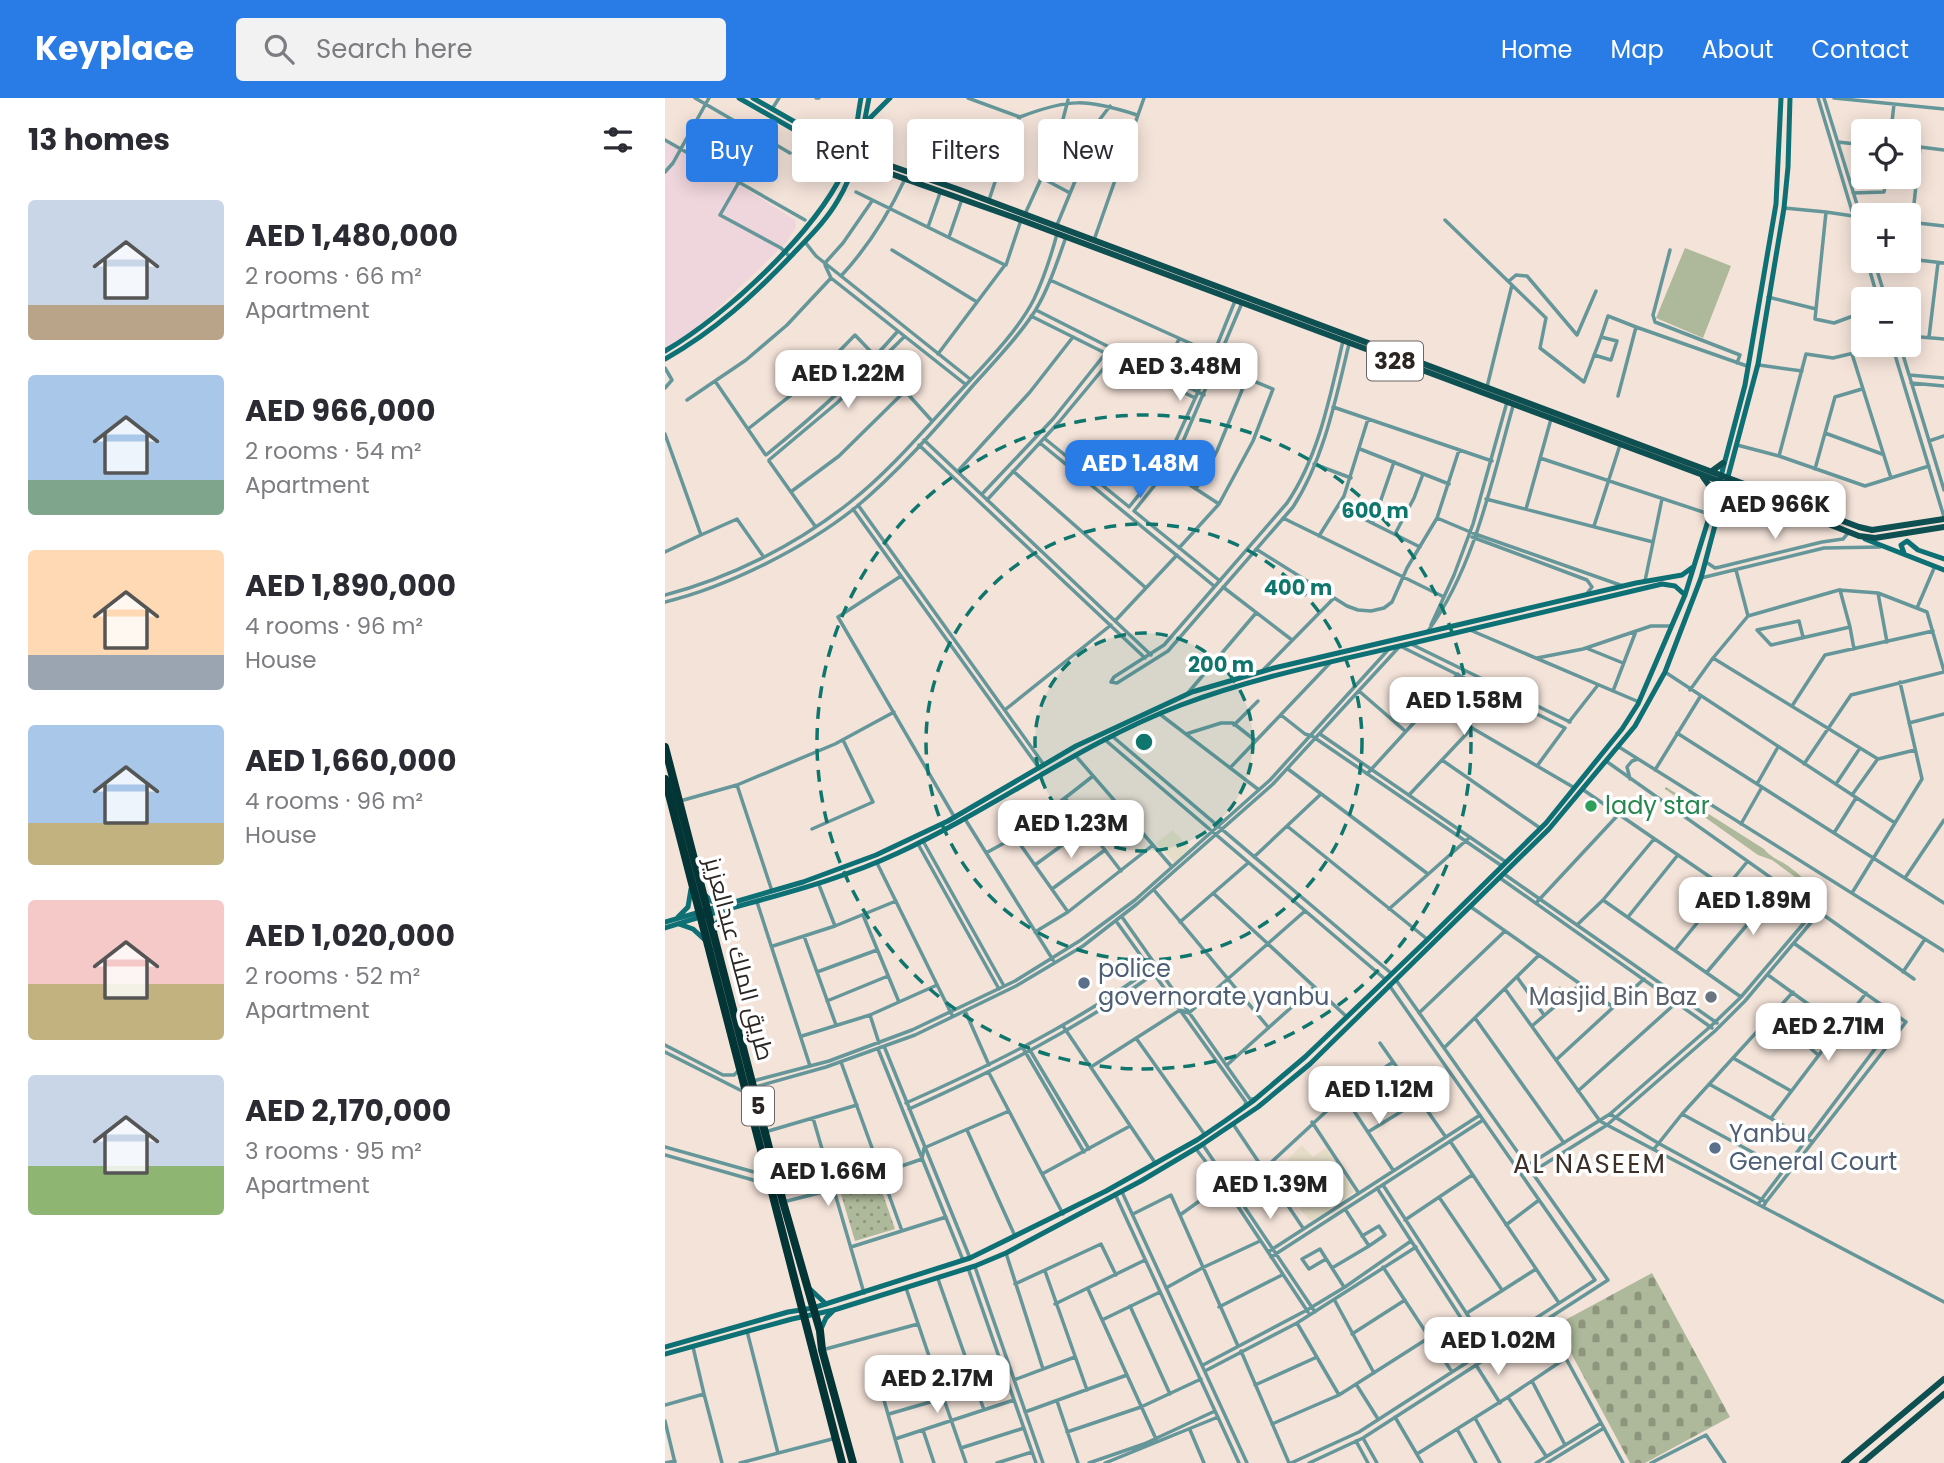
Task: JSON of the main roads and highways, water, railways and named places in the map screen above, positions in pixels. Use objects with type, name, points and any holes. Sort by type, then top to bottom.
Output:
[{"type":"highway","name":"طريق الملك عبدالعزيز","points":[[665,747],[702,891],[703,914]]},
{"type":"highway","name":"طريق الملك عبدالعزيز","points":[[665,779],[691,882],[703,914],[739,1069],[750,1087],[765,1166],[842,1463]]},
{"type":"highway","name":"طريق الملك عبدالعزيز","points":[[710,942],[820,1331],[822,1350],[853,1463]]},
{"type":"main road","points":[[739,98],[792,125]]},
{"type":"main road","points":[[753,98],[792,120]]},
{"type":"main road","points":[[858,119],[861,98]]},
{"type":"main road","points":[[865,119],[869,98]]},
{"type":"main road","points":[[868,119],[890,98]]},
{"type":"main road","points":[[790,1315],[800,1320],[827,1304],[967,1260],[1063,1214],[1205,1135],[1257,1098],[1385,980],[1394,977],[1471,906],[1549,829],[1619,747],[1635,726],[1665,672],[1701,578],[1721,501],[1723,463],[1745,385],[1776,204],[1781,98]]},
{"type":"main road","points":[[814,1311],[834,1310],[938,1279],[1006,1253],[1196,1149],[1233,1124],[1310,1064],[1390,986],[1394,977],[1427,940],[1540,828],[1622,729],[1639,702],[1673,626],[1695,565],[1709,514],[1737,445],[1758,364],[1784,208],[1790,98]]},
{"type":"main road","points":[[893,169],[989,200],[1023,217]]},
{"type":"main road","name":"328","points":[[893,174],[1023,217],[1057,230],[1066,237],[1620,445],[1702,475],[1724,479],[1740,491],[1859,536],[1875,538],[1944,527]]},
{"type":"main road","points":[[665,351],[726,307],[819,212],[839,182]]},
{"type":"main road","points":[[665,359],[704,335],[747,302],[805,241],[838,200],[845,182]]},
{"type":"main road","points":[[1057,230],[1094,240],[1712,471],[1724,479],[1872,530],[1944,518]]},
{"type":"main road","points":[[1712,471],[1723,463]]},
{"type":"main road","points":[[1702,475],[1716,495]]},
{"type":"main road","points":[[1721,501],[1740,491]]},
{"type":"main road","points":[[1911,543],[1916,531]]},
{"type":"main road","points":[[1859,536],[1944,570]]},
{"type":"main road","points":[[1905,554],[1901,545],[1905,541],[1918,550],[1944,559]]},
{"type":"main road","points":[[675,922],[693,929],[710,942],[716,924],[726,908],[856,864],[955,818],[1087,740],[1186,695],[1262,671],[1645,581],[1682,575],[1695,565]]},
{"type":"main road","points":[[665,922],[675,922],[819,885],[877,863],[965,819],[1104,739],[1220,691],[1662,584],[1675,586],[1685,595]]},
{"type":"main road","points":[[665,928],[675,922],[688,907],[691,882]]},
{"type":"main road","points":[[702,891],[711,901],[726,908]]},
{"type":"main road","points":[[807,1286],[817,1298],[827,1304]]},
{"type":"main road","points":[[665,1347],[747,1331],[790,1315],[798,1296]]},
{"type":"main road","points":[[820,1331],[826,1318],[834,1310]]},
{"type":"main road","points":[[665,1353],[790,1315],[804,1318]]},
{"type":"main road","points":[[1844,1463],[1944,1379]]},
{"type":"main road","points":[[1863,1463],[1944,1394]]},
{"type":"place","name":"lady star","points":[[1591,806]]},
{"type":"place","name":"police governorate yanbu","points":[[1084,983]]},
{"type":"place","name":"Masjid Bin Baz","points":[[1711,997]]},
{"type":"place","name":"Yanbu General Court","points":[[1715,1148]]},
{"type":"district","name":"AL NASEEM","points":[[1590,1164]]}]
